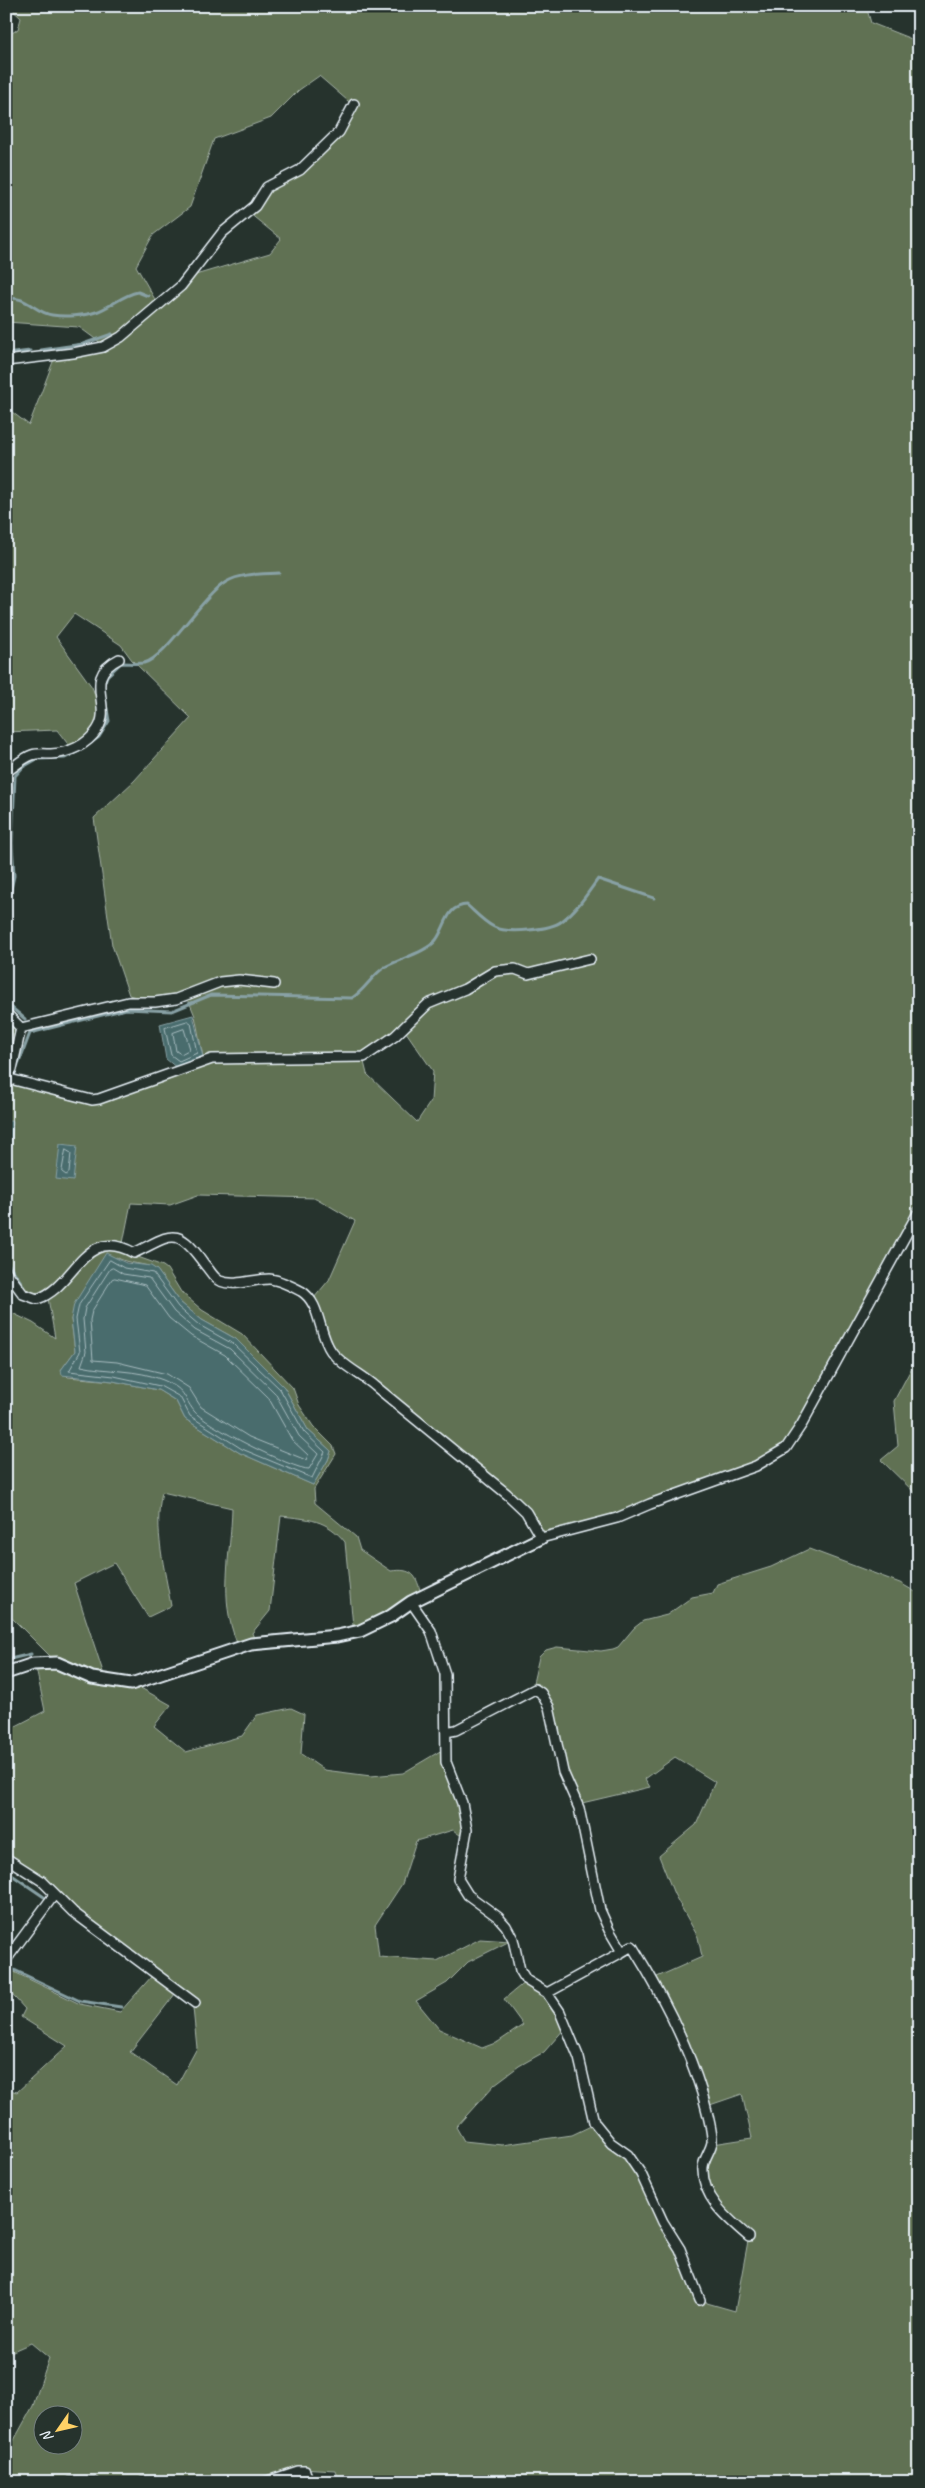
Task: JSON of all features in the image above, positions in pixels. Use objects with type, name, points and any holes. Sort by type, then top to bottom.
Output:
[{"type":"street","points":[[6,361],[73,353],[103,347],[121,337],[181,286],[222,233],[254,206],[267,187],[300,170],[339,132],[354,104]]},
{"type":"street","points":[[6,772],[32,755],[70,751],[92,736],[102,721],[104,712],[98,693],[101,676],[110,664],[119,659]]},
{"type":"street","points":[[6,872],[6,878]]},
{"type":"street","points":[[21,1028],[12,1069],[6,1077],[92,1100],[212,1059],[364,1057],[395,1036],[428,1004],[465,989],[495,971],[515,969],[528,974],[590,959]]},
{"type":"street","points":[[21,1028],[128,1002],[155,1002],[176,999],[220,982],[239,980],[274,984]]},
{"type":"street","points":[[6,1013],[21,1028]]},
{"type":"street","points":[[6,1673],[33,1664],[56,1664],[92,1678],[131,1684],[251,1644],[338,1636],[360,1631],[392,1616],[411,1602],[540,1538],[617,1518],[650,1504],[756,1466],[786,1448],[807,1415],[919,1211]]},
{"type":"street","points":[[6,1271],[23,1294],[37,1299],[52,1292],[90,1252],[104,1245],[113,1244],[134,1253],[157,1240],[171,1236],[183,1240],[194,1248],[215,1278],[221,1282],[271,1279],[301,1291],[309,1297],[329,1349],[337,1358],[363,1376],[507,1494],[526,1512],[540,1538]]},
{"type":"street","points":[[411,1602],[431,1631],[445,1674],[446,1762],[462,1803],[467,1830],[458,1879],[468,1895],[498,1917],[506,1926],[513,1939],[520,1970],[526,1980],[547,1993],[566,2024],[579,2058],[594,2122],[611,2143],[628,2154],[642,2174],[663,2222],[680,2249],[700,2300]]},
{"type":"street","points":[[446,1732],[456,1730],[535,1689],[541,1692],[549,1707],[563,1772],[579,1808],[600,1910],[622,1952]]},
{"type":"street","points":[[6,1858],[42,1881],[73,1912],[195,2003]]},
{"type":"street","points":[[6,1960],[54,1895]]},
{"type":"street","points":[[547,1993],[632,1946],[657,1985],[691,2062],[702,2094],[712,2142],[703,2167],[706,2186],[720,2212],[749,2237]]},
{"type":"street","points":[[265,2482],[298,2471],[304,2471],[309,2482]]},
{"type":"street","points":[[143,2482],[152,2480],[166,2482]]},
{"type":"street","points":[[70,2482],[94,2482]]},
{"type":"green space","points":[[8,6],[866,6],[871,23],[919,42],[919,1206],[785,1446],[761,1461],[612,1518],[544,1533],[523,1504],[338,1355],[331,1345],[314,1298],[329,1280],[355,1221],[316,1198],[198,1195],[170,1205],[131,1203],[123,1243],[107,1241],[87,1250],[55,1285],[35,1296],[30,1294],[15,1280],[6,1266],[6,1081],[93,1102],[161,1081],[203,1057],[195,1016],[188,999],[167,1006],[129,995],[112,945],[94,818],[134,781],[191,718],[132,660],[121,645],[74,614],[56,637],[92,687],[102,713],[96,729],[71,748],[57,730],[6,732],[6,405],[8,409],[29,425],[54,359],[103,349],[119,336],[102,344],[79,327],[6,322],[6,37],[18,29],[21,18]],"holes":[[[319,76],[355,107],[296,176],[267,191],[249,213],[281,239],[270,253],[192,276],[122,334],[157,303],[136,266],[153,235],[190,207],[214,139],[271,118],[299,90]],[[432,1007],[406,1032],[433,1071],[431,1101],[417,1122],[367,1074],[362,1054]]]},
{"type":"green space","points":[[6,1016],[18,1028],[6,1074]]},
{"type":"green space","points":[[110,1247],[163,1266],[167,1269],[181,1292],[202,1310],[242,1334],[293,1388],[299,1405],[313,1426],[333,1446],[336,1454],[314,1489],[315,1503],[356,1537],[360,1550],[391,1571],[398,1570],[412,1574],[418,1582],[421,1595],[367,1623],[353,1626],[345,1542],[338,1534],[324,1524],[308,1519],[281,1516],[270,1611],[252,1633],[254,1638],[237,1643],[231,1626],[227,1593],[232,1508],[162,1492],[159,1535],[171,1606],[148,1617],[114,1563],[74,1583],[104,1675],[52,1658],[13,1619],[6,1616],[6,1310],[33,1323],[55,1338],[48,1298],[87,1257]],"holes":[[[116,1257],[121,1260],[152,1267],[157,1270],[181,1303],[202,1320],[236,1339],[284,1387],[308,1430],[331,1451],[328,1460],[313,1485],[240,1453],[185,1419],[176,1401],[158,1390],[113,1381],[68,1377],[61,1370],[75,1351],[71,1319]]]},
{"type":"green space","points":[[919,1354],[919,1497],[881,1460],[898,1446],[894,1401]]},
{"type":"green space","points":[[809,1549],[900,1583],[919,1594],[919,2482],[338,2482],[335,2470],[300,2468],[255,2482],[173,2482],[163,2479],[131,2481],[7,2481],[13,2442],[32,2408],[32,2456],[82,2456],[82,2406],[33,2406],[49,2358],[31,2343],[6,2354],[6,2089],[17,2092],[67,2046],[21,2017],[25,2009],[6,1988],[6,1968],[80,2004],[120,2012],[152,1976],[175,1994],[130,2052],[177,2085],[197,2048],[193,2008],[197,2003],[71,1906],[43,1878],[6,1853],[6,1728],[14,1727],[45,1711],[36,1668],[52,1669],[139,1687],[171,1705],[154,1726],[186,1752],[242,1736],[257,1715],[291,1708],[304,1714],[301,1754],[324,1770],[371,1776],[403,1773],[442,1750],[459,1804],[464,1838],[453,1830],[416,1841],[402,1884],[375,1925],[379,1957],[437,1961],[480,1939],[510,1941],[468,1962],[447,1983],[416,2001],[439,2029],[482,2048],[498,2042],[523,2025],[504,1999],[525,1982],[549,2000],[565,2028],[544,2052],[519,2066],[495,2084],[456,2127],[464,2141],[502,2145],[572,2135],[593,2125],[631,2165],[676,2253],[707,2303],[735,2311],[748,2241],[714,2197],[709,2187],[706,2167],[713,2144],[752,2138],[742,2094],[707,2106],[693,2057],[657,1977],[702,1957],[698,1937],[674,1894],[659,1856],[696,1825],[715,1782],[675,1757],[645,1779],[650,1787],[582,1803],[564,1769],[553,1714],[533,1683],[539,1657],[546,1650],[557,1647],[601,1651],[613,1649],[618,1647],[634,1628],[643,1621],[667,1615],[692,1597],[713,1593],[717,1584],[771,1567]]},
{"type":"water","points":[[193,1015],[203,1057],[177,1068],[166,1059],[160,1024]]},
{"type":"water","points":[[6,1121],[13,1121],[8,1177],[6,1176]]},
{"type":"water","points":[[60,1144],[77,1146],[73,1181],[56,1179]]},
{"type":"water","points":[[106,1253],[126,1263],[151,1266],[157,1270],[181,1303],[202,1320],[236,1339],[284,1387],[308,1430],[331,1451],[328,1460],[313,1485],[240,1453],[185,1419],[176,1401],[158,1390],[113,1381],[62,1375],[61,1370],[75,1351],[71,1319],[74,1304]]},
{"type":"waterway","points":[[6,299],[19,299],[46,314],[68,316],[96,312],[138,292],[148,296]]},
{"type":"waterway","points":[[41,350],[83,344],[112,334]]},
{"type":"waterway","points":[[6,354],[30,351]]},
{"type":"waterway","points":[[103,687],[107,676],[121,663],[144,663],[153,659],[173,640],[206,600],[226,582],[245,575],[279,573]]},
{"type":"waterway","points":[[88,745],[99,737],[109,721],[105,698]]},
{"type":"waterway","points":[[6,911],[14,876],[12,843],[15,776],[23,767],[37,759],[65,758],[81,750]]},
{"type":"waterway","points":[[14,1076],[30,1033],[126,1009],[172,1011],[211,995],[352,998],[385,967],[420,952],[432,944],[440,934],[448,917],[460,906],[467,905],[483,920],[494,927],[518,931],[549,927],[562,921],[577,907],[598,879],[654,898]]},
{"type":"waterway","points":[[6,1003],[25,1019]]},
{"type":"waterway","points":[[6,1260],[23,1285]]},
{"type":"waterway","points":[[6,1660],[31,1654]]},
{"type":"waterway","points":[[6,1871],[44,1897]]},
{"type":"waterway","points":[[8,1967],[80,2001],[121,2007]]}]
